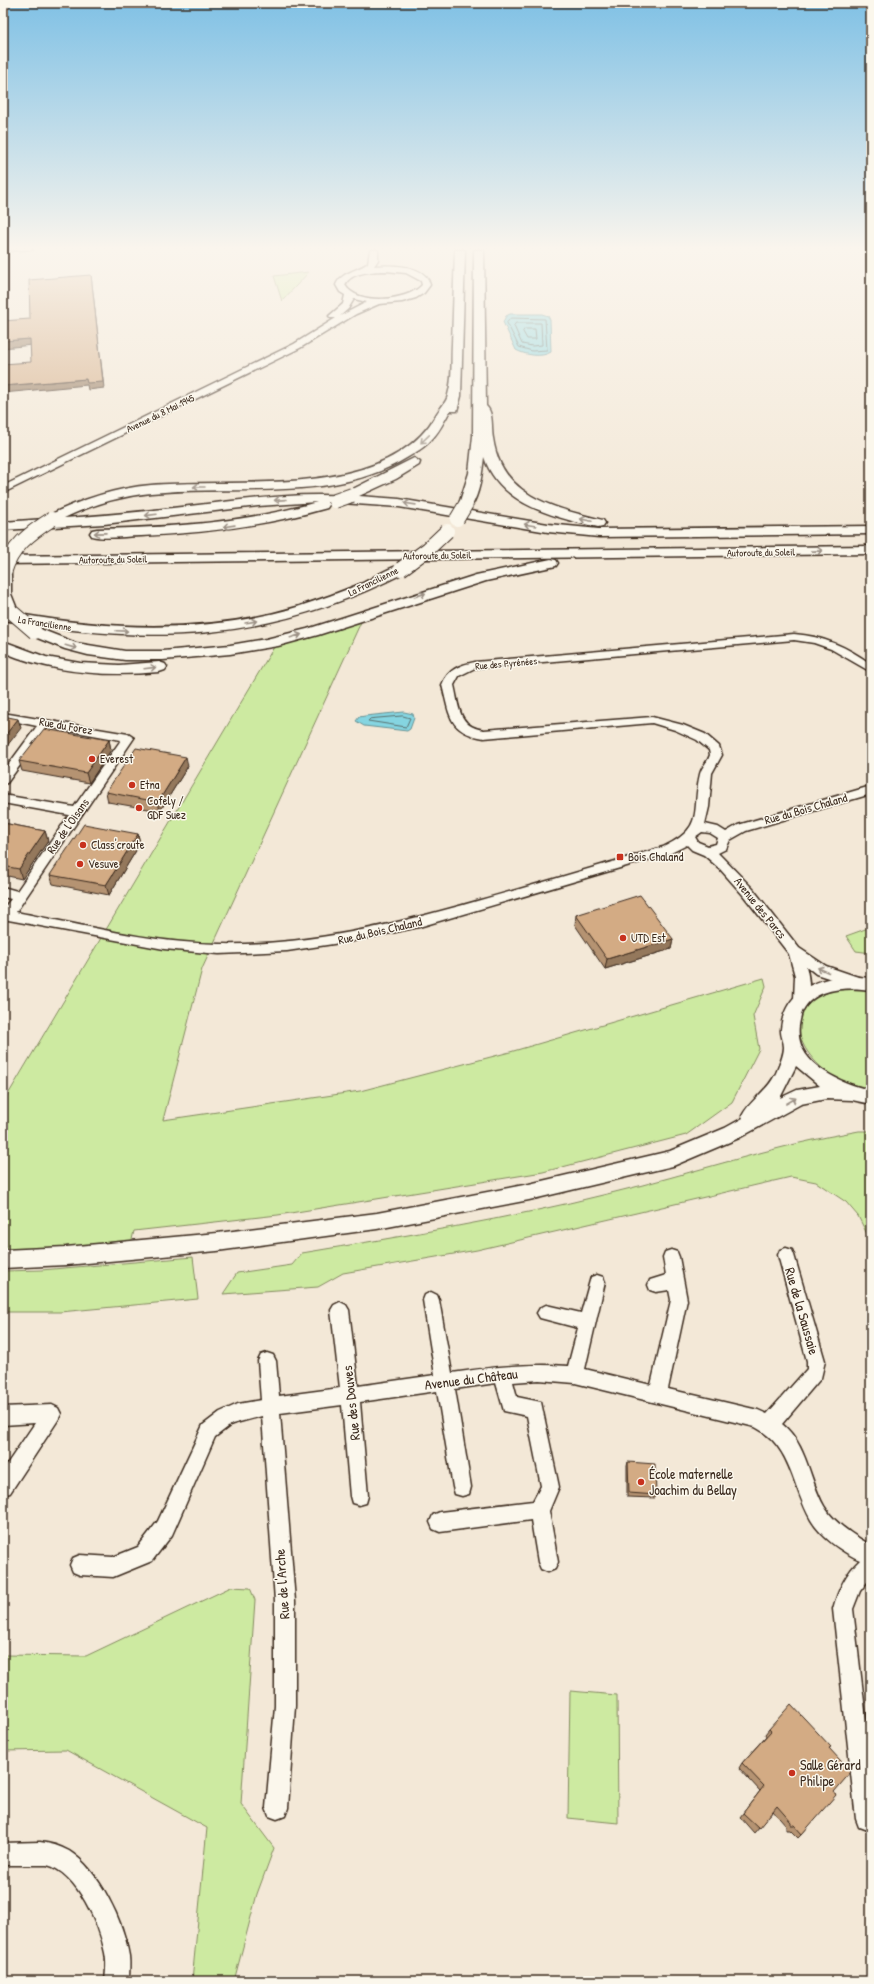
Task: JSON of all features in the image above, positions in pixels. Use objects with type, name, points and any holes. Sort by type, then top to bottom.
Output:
[{"type":"highway","points":[[3,537],[78,533],[167,531],[231,526],[292,514],[352,495],[401,471],[432,446],[442,434],[450,421],[455,396],[457,343]]},
{"type":"highway","name":"La Francilienne","points":[[8,614],[55,625],[124,631],[174,631],[216,627],[258,620],[309,608],[355,591],[400,568],[428,549],[447,532],[466,504],[475,477],[479,407],[479,343]]},
{"type":"highway","points":[[277,641],[190,654],[137,656],[104,654],[79,649],[53,641],[35,632],[21,621],[8,614],[4,594],[3,567],[19,543],[37,528],[52,518],[74,508],[104,498],[150,489],[290,486],[335,480],[360,473],[389,462],[422,442],[437,426],[446,405],[455,396]]},
{"type":"highway","points":[[479,407],[484,411],[489,451],[500,475],[516,491],[542,506],[576,518],[618,525],[764,531]]},
{"type":"highway","points":[[3,526],[104,520],[238,504],[321,498],[399,503],[548,528],[584,532],[642,533],[871,530]]},
{"type":"highway","points":[[3,532],[78,533]]},
{"type":"highway","name":"Autoroute du Soleil","points":[[3,550],[871,540]]},
{"type":"highway","name":"Autoroute du Soleil","points":[[3,567],[610,552],[708,553],[871,550]]},
{"type":"highway","points":[[3,646],[54,665],[91,670],[127,670],[195,662],[337,624],[462,582],[510,570],[561,562],[671,558],[708,553]]},
{"type":"main road","name":"Avenue du 8 Mai 1945","points":[[3,484],[291,343]]},
{"type":"main road","name":"Avenue du 8 Mai 1945","points":[[3,490],[304,343]]},
{"type":"main road","points":[[850,1093],[831,1085],[818,1076],[802,1061],[794,1047],[790,1035],[790,1019],[801,999],[823,986],[840,982],[863,983]]},
{"type":"main road","points":[[732,1133],[764,1105],[778,1087],[789,1068],[794,1047]]},
{"type":"main road","points":[[3,1259],[66,1256],[217,1242],[377,1221],[529,1192],[673,1158],[732,1133],[797,1097],[826,1092],[850,1093],[870,1097]]},
{"type":"street","name":"Rue des Pyrénées","points":[[697,841],[703,816],[705,777],[716,756],[716,750],[711,743],[702,737],[664,722],[652,720],[484,734],[472,732],[463,727],[458,720],[448,685],[449,679],[456,672],[475,666],[794,637],[823,641],[834,645],[871,669]]},
{"type":"street","name":"Rue du Forez","points":[[3,716],[128,738]]},
{"type":"street","points":[[3,780],[45,723]]},
{"type":"street","name":"Rue de l'Oisans","points":[[5,914],[20,896],[128,738]]},
{"type":"street","name":"Rue du Bois Chaland","points":[[5,914],[165,944],[219,949],[278,947],[332,941],[408,926],[697,841],[714,850],[719,836],[871,790]]},
{"type":"street","points":[[3,799],[78,812]]},
{"type":"street","points":[[703,816],[719,836]]},
{"type":"street","points":[[697,841],[700,828],[719,836]]},
{"type":"street","name":"Avenue des Parcs","points":[[719,836],[725,866]]},
{"type":"street","name":"Avenue des Parcs","points":[[697,841],[725,866],[794,951],[821,970],[863,983]]},
{"type":"street","points":[[3,892],[20,896]]},
{"type":"street","name":"Avenue des Parcs","points":[[794,951],[802,976],[801,999]]},
{"type":"street","name":"Rue de la Saussaie","points":[[771,1424],[815,1372],[816,1361],[786,1255]]},
{"type":"street","points":[[658,1394],[678,1300],[671,1257]]},
{"type":"street","points":[[656,1285],[675,1281]]},
{"type":"street","points":[[575,1376],[597,1282]]},
{"type":"street","points":[[431,1300],[462,1487]]},
{"type":"street","name":"Rue des Douves","points":[[340,1310],[350,1396],[359,1496]]},
{"type":"street","points":[[546,1313],[588,1322]]},
{"type":"street","name":"Rue de l'Arche","points":[[267,1361],[285,1601],[285,1706],[277,1808]]},
{"type":"street","name":"Avenue du Château","points":[[80,1566],[113,1568],[144,1554],[165,1528],[200,1446],[209,1431],[226,1418],[238,1413],[271,1406],[350,1396],[445,1381],[502,1374],[539,1372],[575,1376],[658,1394],[758,1419],[771,1424],[782,1434],[790,1449],[818,1515],[845,1541],[860,1551],[871,1555]]},
{"type":"street","points":[[502,1374],[510,1405],[535,1408],[550,1487],[539,1510],[548,1562]]},
{"type":"street","points":[[3,1416],[52,1414],[3,1486]]},
{"type":"street","points":[[440,1522],[539,1510]]},
{"type":"street","points":[[867,1819],[843,1609],[847,1593],[859,1574],[871,1564]]},
{"type":"street","points":[[3,1854],[46,1854],[60,1858],[73,1869],[86,1884],[105,1913],[117,1952],[117,1981]]},
{"type":"green space","points":[[361,622],[202,969],[163,1120],[360,1091],[510,1052],[764,978],[766,986],[753,1016],[759,1049],[732,1102],[686,1135],[543,1172],[278,1215],[134,1231],[130,1248],[3,1256],[3,1103],[274,647]]},
{"type":"green space","points":[[871,927],[871,953],[856,951],[846,936]]},
{"type":"green space","points":[[841,988],[871,990],[871,1088],[842,1081],[825,1070],[809,1054],[799,1033],[799,1023],[802,1013],[809,1004],[828,992]]},
{"type":"green space","points":[[859,1131],[871,1131],[871,1254],[869,1238],[858,1216],[846,1202],[816,1182],[791,1177],[477,1250],[343,1273],[318,1287],[223,1294],[237,1273],[292,1265],[302,1253],[493,1219],[569,1203],[796,1144]]},
{"type":"green space","points":[[193,1257],[198,1299],[60,1312],[3,1312],[3,1271],[41,1270]]},
{"type":"green space","points":[[231,1587],[250,1588],[255,1600],[241,1804],[274,1848],[257,1894],[234,1981],[192,1981],[207,1828],[66,1750],[3,1751],[3,1655],[86,1656]]},
{"type":"green space","points":[[570,1691],[617,1695],[618,1823],[568,1818]]},
{"type":"water","points":[[513,343],[551,343],[551,352],[543,355],[534,355],[516,350]]},
{"type":"water","points":[[404,712],[413,714],[414,718],[410,729],[407,731],[364,726],[356,721],[359,717]]},
{"type":"building","points":[[30,343],[99,343],[103,382],[87,383],[86,379],[3,386],[3,364],[31,362]]},
{"type":"building","points":[[3,716],[18,719],[3,738]]},
{"type":"building","points":[[44,729],[109,740],[86,773],[19,761]]},
{"type":"building","points":[[136,748],[186,757],[158,802],[106,792]]},
{"type":"building","points":[[3,823],[45,831],[19,869],[3,866]]},
{"type":"building","points":[[84,824],[138,834],[106,885],[50,875]]},
{"type":"building","name":"UTD Est","points":[[640,895],[673,939],[607,959],[576,915]]},
{"type":"building","name":"École maternelle Joachim du Bellay","points":[[628,1462],[655,1464],[656,1495],[629,1493]]},
{"type":"building","name":"Salle Gérard Philipe","points":[[791,1704],[831,1747],[829,1748],[851,1772],[834,1792],[836,1795],[802,1834],[794,1825],[791,1825],[791,1822],[777,1806],[759,1828],[743,1813],[764,1786],[742,1763],[771,1731],[769,1729]]},
{"type":"place","name":"Everest","points":[[92,759]]},
{"type":"place","name":"Etna","points":[[132,785]]},
{"type":"place","name":"Cofely / GDF Suez","points":[[139,808]]},
{"type":"place","name":"Class'croute","points":[[83,845]]},
{"type":"place","name":"Bois Chaland","points":[[620,857]]},
{"type":"place","name":"Vesuve","points":[[80,864]]},
{"type":"place","name":"UTD Est","points":[[623,938]]},
{"type":"place","name":"École maternelle Joachim du Bellay","points":[[641,1482]]},
{"type":"place","name":"Salle Gérard Philipe","points":[[792,1773]]}]
